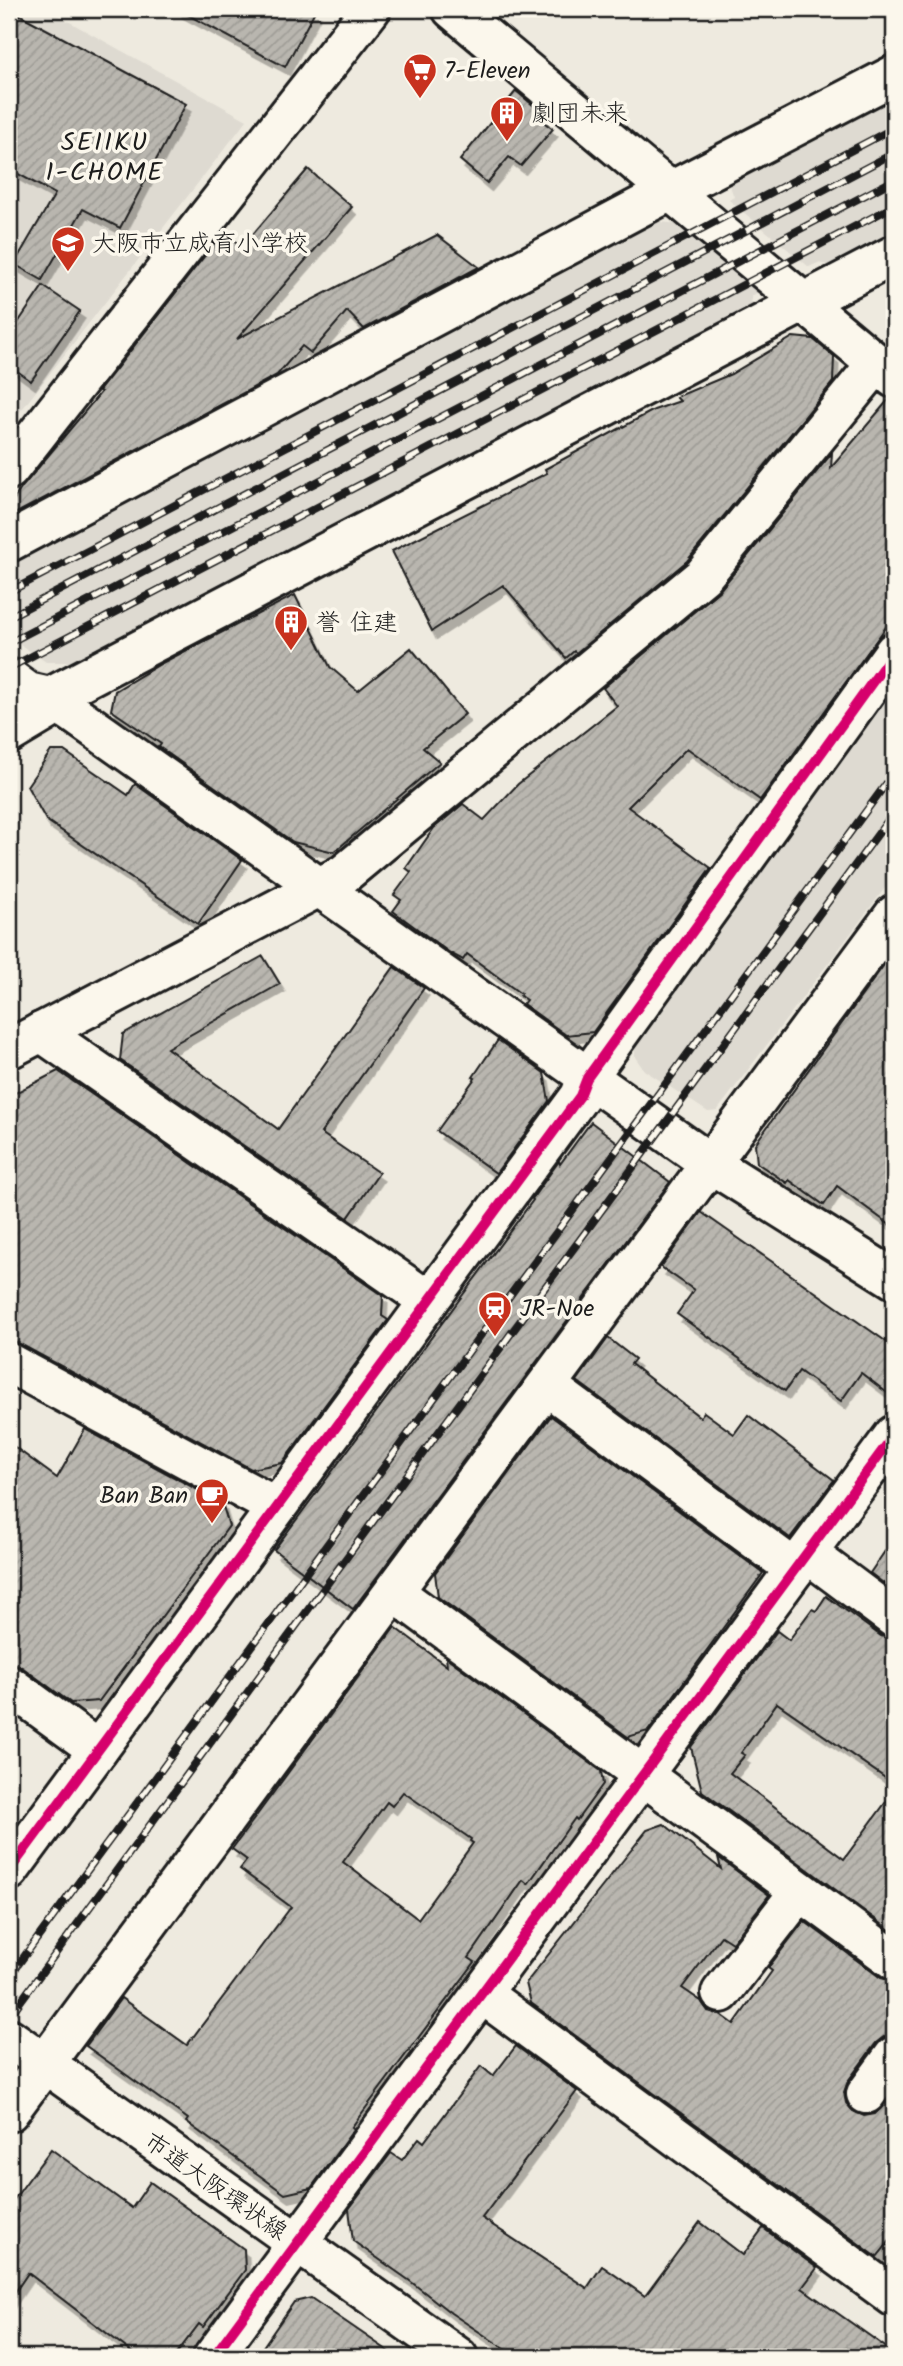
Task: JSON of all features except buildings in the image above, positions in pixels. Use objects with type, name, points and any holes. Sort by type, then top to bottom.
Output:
[{"type":"street","points":[[9,470],[370,9]]},
{"type":"street","points":[[429,1301],[25,1041],[344,874],[703,576],[886,371],[452,9]]},
{"type":"street","points":[[9,542],[894,75]]},
{"type":"street","points":[[9,734],[55,700],[894,255]]},
{"type":"street","points":[[9,1871],[580,1096],[587,1078],[894,652]]},
{"type":"street","points":[[9,678],[28,692],[55,700],[317,888],[711,1164],[894,1279]]},
{"type":"street","points":[[9,2112],[711,1164],[883,955],[894,915]]},
{"type":"street","points":[[9,1363],[276,1507]]},
{"type":"street","points":[[547,1387],[801,1561],[894,1618]]},
{"type":"street","points":[[213,2357],[894,1435]]},
{"type":"street","points":[[394,1592],[894,1960]]},
{"type":"street","points":[[9,1685],[98,1750]]},
{"type":"street","points":[[721,1993],[800,1891]]},
{"type":"street","points":[[482,1994],[894,2297]]},
{"type":"street","name":"市道大阪環状線","points":[[9,2038],[458,2357]]},
{"type":"street","points":[[866,2094],[894,2056]]},
{"type":"shaded area","name":"大阪市立成育小学校","points":[[9,9],[46,9],[247,120],[9,426]]},
{"type":"shaded area","points":[[894,94],[894,232],[834,263],[818,263],[809,267],[729,200],[734,197],[728,181]]},
{"type":"shaded area","points":[[652,221],[678,224],[759,292],[751,296],[752,307],[71,662],[46,662],[9,637],[9,561]]},
{"type":"shaded area","points":[[894,689],[894,876],[717,1111],[708,1112],[644,1070],[635,1057],[635,1048]]},
{"type":"railway","points":[[9,592],[894,128]]},
{"type":"railway","points":[[9,617],[894,153]]},
{"type":"railway","points":[[9,643],[894,180]]},
{"type":"railway","points":[[9,668],[894,206]]},
{"type":"railway","points":[[9,1977],[894,773]]},
{"type":"railway","points":[[9,2017],[894,812]]},
{"type":"cycle path","points":[[9,1871],[580,1096],[587,1078],[894,652]]},
{"type":"cycle path","points":[[213,2357],[894,1435]]},
{"type":"place","name":"7-Eleven","points":[[420,100]]},
{"type":"place","name":"劇団未来","points":[[507,143]]},
{"type":"place","name":"大阪市立成育小学校","points":[[68,273]]},
{"type":"place","name":"誉 住建","points":[[291,652]]},
{"type":"place","name":"JR-Noe","points":[[495,1338]]},
{"type":"place","name":"Ban Ban","points":[[212,1525]]},
{"type":"district","name":"SEIIKU 1-CHOME","points":[[105,156]]}]
